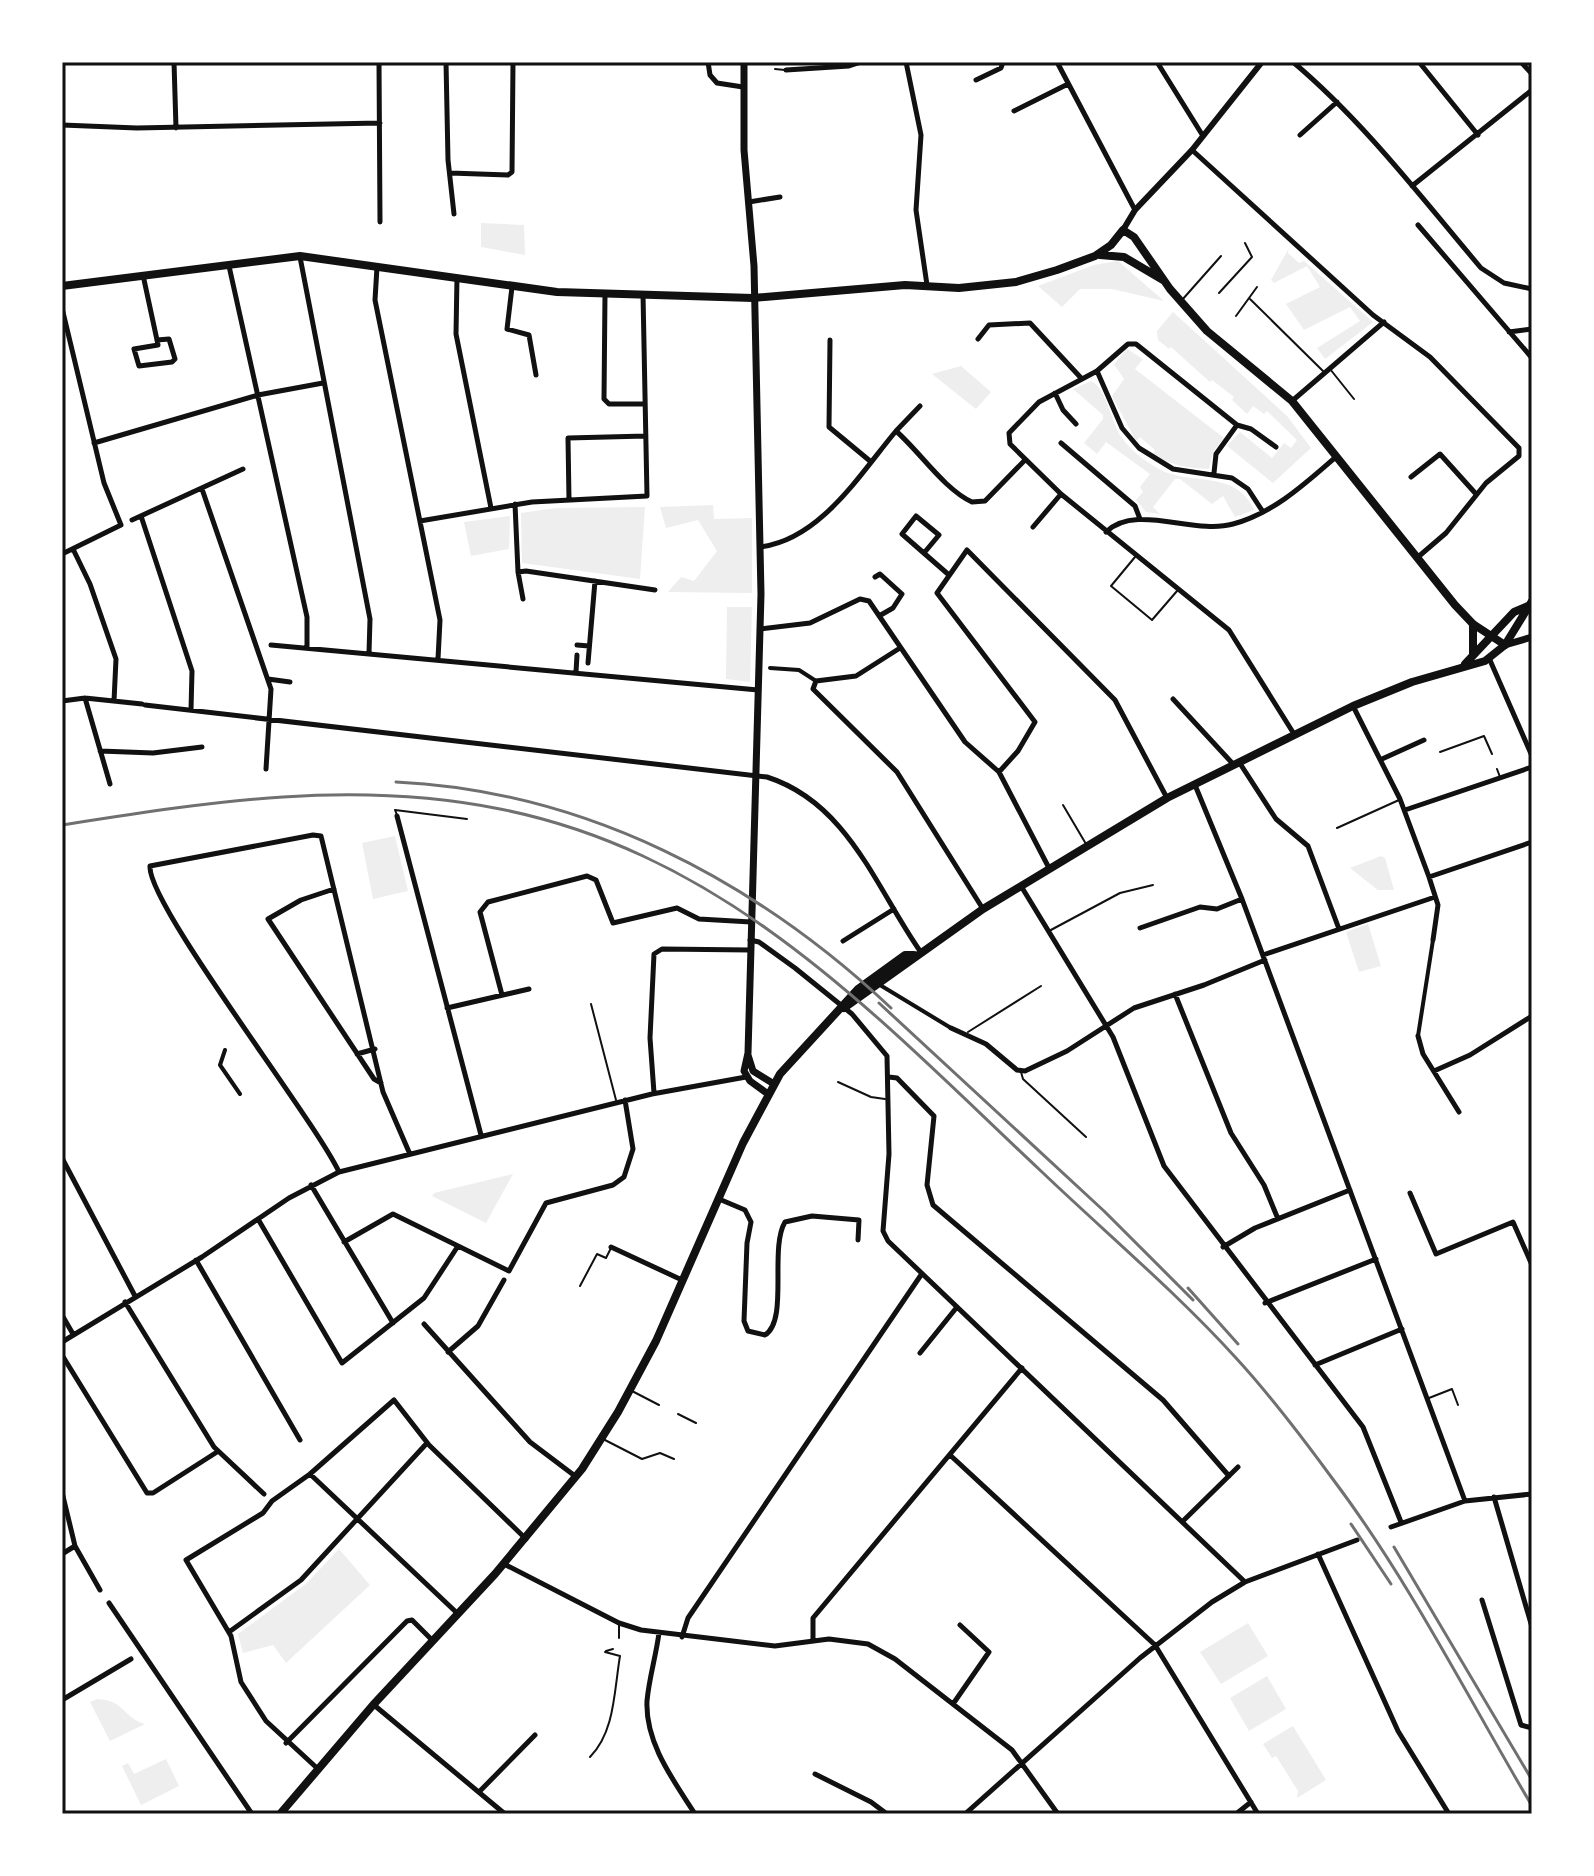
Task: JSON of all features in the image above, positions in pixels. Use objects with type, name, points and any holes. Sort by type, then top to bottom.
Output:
[{"type":"main road","points":[[744,62],[760,547],[746,1077],[768,1094]]},
{"type":"main road","points":[[1095,256],[1111,245],[1123,230],[1134,237],[1180,302],[1207,331],[1292,401],[1473,624],[1505,645],[1532,637]]},
{"type":"main road","points":[[62,286],[142,273],[300,256],[512,287],[605,294],[753,298],[927,285],[1000,285],[1033,278],[1095,256],[1117,254],[1164,280]]},
{"type":"main road","points":[[1464,665],[1514,612],[1530,604]]},
{"type":"main road","points":[[843,1008],[880,985],[917,953],[983,909],[1167,798],[1353,706],[1489,658],[1505,645],[1530,604]]},
{"type":"main road","points":[[1473,624],[1473,653]]},
{"type":"main road","points":[[280,1814],[373,1705],[526,1539],[602,1438],[630,1390],[768,1094],[787,1064],[858,989],[905,955],[917,953]]},
{"type":"main road","points":[[748,1055],[753,1071],[774,1084]]},
{"type":"street","points":[[174,62],[176,128]]},
{"type":"street","points":[[379,62],[380,222]]},
{"type":"street","points":[[446,62],[454,214]]},
{"type":"street","points":[[450,173],[508,175],[512,172],[513,62]]},
{"type":"street","points":[[708,62],[710,75],[717,83],[743,87]]},
{"type":"street","points":[[786,70],[849,66],[861,62]]},
{"type":"street","points":[[906,62],[921,135],[916,210],[927,285]]},
{"type":"street","points":[[976,80],[1001,68],[1003,62]]},
{"type":"street","points":[[1057,62],[1135,210]]},
{"type":"street","points":[[1157,62],[1203,136]]},
{"type":"street","points":[[1123,230],[1135,210],[1192,150],[1262,62]]},
{"type":"street","points":[[1293,62],[1337,102],[1490,276],[1532,289]]},
{"type":"street","points":[[1419,62],[1478,135]]},
{"type":"street","points":[[1521,62],[1532,74]]},
{"type":"street","points":[[1014,111],[1068,84]]},
{"type":"street","points":[[1412,186],[1532,90]]},
{"type":"street","points":[[1300,135],[1337,102]]},
{"type":"street","points":[[62,125],[176,128],[380,123]]},
{"type":"street","points":[[1192,150],[1384,322],[1430,357],[1521,451],[1476,494],[1446,533],[1418,557]]},
{"type":"street","points":[[748,202],[780,197]]},
{"type":"street","points":[[1418,225],[1532,358]]},
{"type":"street","points":[[300,256],[370,619],[369,653]]},
{"type":"street","points":[[228,263],[307,617],[307,648]]},
{"type":"street","points":[[377,265],[375,300],[440,620],[438,659]]},
{"type":"street","points":[[142,273],[158,345],[134,349],[142,368],[175,359],[169,339],[157,340]]},
{"type":"street","points":[[457,277],[456,334],[491,508]]},
{"type":"street","points":[[512,287],[507,329],[529,335],[536,375]]},
{"type":"street","points":[[605,294],[604,399],[609,404],[644,404]]},
{"type":"street","points":[[420,521],[515,504],[647,496],[643,294]]},
{"type":"street","points":[[62,308],[107,494],[121,525],[62,554]]},
{"type":"street","points":[[1292,401],[1384,322]]},
{"type":"street","points":[[978,339],[989,325],[1030,323],[1082,379]]},
{"type":"street","points":[[1509,332],[1532,329]]},
{"type":"street","points":[[830,340],[829,427],[870,461]]},
{"type":"street","points":[[1276,447],[1251,429],[1237,425],[1136,344],[1123,347],[1097,371],[1039,402],[1009,433],[1010,444],[1061,494],[1135,557],[1229,630],[1294,734]]},
{"type":"street","points":[[1097,371],[1122,428],[1139,448],[1173,469],[1214,473],[1240,482],[1263,512]]},
{"type":"street","points":[[94,443],[258,395],[323,383]]},
{"type":"street","points":[[1055,393],[1063,410],[1076,424]]},
{"type":"street","points":[[760,547],[785,542],[810,528],[920,406]]},
{"type":"street","points":[[1214,473],[1216,454],[1237,425]]},
{"type":"street","points":[[896,431],[963,498],[976,503],[990,497],[1025,460]]},
{"type":"street","points":[[569,500],[568,438],[646,436]]},
{"type":"street","points":[[1061,443],[1135,506],[1140,519]]},
{"type":"street","points":[[1411,477],[1440,454],[1476,494]]},
{"type":"street","points":[[1106,532],[1119,521],[1140,519],[1211,527],[1229,525],[1263,512],[1337,456]]},
{"type":"street","points":[[132,520],[243,469]]},
{"type":"street","points":[[202,489],[268,679],[270,719],[266,769]]},
{"type":"street","points":[[1033,527],[1061,494]]},
{"type":"street","points":[[515,504],[518,572],[523,599]]},
{"type":"street","points":[[141,516],[192,671],[191,710]]},
{"type":"street","points":[[924,553],[939,535],[916,516],[902,534],[949,575]]},
{"type":"street","points":[[73,549],[90,584],[116,659],[114,701]]},
{"type":"street","points":[[999,772],[1018,751],[1035,722],[937,593],[967,550],[1115,700],[1167,798]]},
{"type":"street","points":[[518,572],[655,590]]},
{"type":"street","points":[[875,577],[880,574],[902,594],[893,608],[879,616]]},
{"type":"street","points":[[588,663],[595,581]]},
{"type":"street","points":[[760,629],[810,623],[863,598],[879,616],[965,742],[999,772],[1049,868]]},
{"type":"street","points":[[271,645],[758,690]]},
{"type":"street","points":[[577,645],[589,646]]},
{"type":"street","points":[[770,668],[799,670],[816,681],[856,676],[900,648]]},
{"type":"street","points":[[576,672],[577,655]]},
{"type":"street","points":[[1489,658],[1532,756]]},
{"type":"street","points":[[268,679],[290,682]]},
{"type":"street","points":[[816,681],[815,694],[875,747],[897,772],[983,909]]},
{"type":"street","points":[[85,698],[110,784]]},
{"type":"street","points":[[62,701],[85,698],[144,704],[756,776],[792,786],[836,820],[894,909],[917,953]]},
{"type":"street","points":[[1173,699],[1236,763],[1276,819],[1308,846],[1339,929]]},
{"type":"street","points":[[1353,706],[1405,810],[1438,905],[1418,1036],[1434,1071],[1459,1112]]},
{"type":"street","points":[[1382,759],[1424,740]]},
{"type":"street","points":[[100,751],[153,753],[202,747]]},
{"type":"street","points":[[1405,810],[1532,767]]},
{"type":"street","points":[[1195,785],[1264,957],[1465,1501]]},
{"type":"street","points":[[397,816],[481,1135]]},
{"type":"street","points":[[339,1172],[170,911],[149,868],[320,835],[381,1083],[409,1152]]},
{"type":"street","points":[[1429,877],[1532,842]]},
{"type":"street","points":[[502,995],[480,912],[488,902],[590,877],[596,880],[608,919],[613,923],[677,908],[699,919],[751,922]]},
{"type":"street","points":[[1021,886],[1106,1026],[1164,1166],[1265,1303],[1366,1431],[1401,1522]]},
{"type":"street","points":[[334,889],[301,900],[268,919],[374,1079],[381,1083]]},
{"type":"street","points":[[880,985],[951,1028],[986,1044],[1021,1071],[1037,1066],[1134,1008],[1339,929],[1435,897]]},
{"type":"street","points":[[1140,928],[1200,907],[1217,909],[1242,899]]},
{"type":"street","points":[[843,941],[894,909]]},
{"type":"street","points":[[750,940],[759,942],[795,968],[843,1008],[884,1052],[889,1100],[883,1231],[888,1241],[1184,1520],[1245,1582]]},
{"type":"street","points":[[654,1093],[650,1038],[654,954],[662,949],[750,950]]},
{"type":"street","points":[[447,1008],[529,989]]},
{"type":"street","points":[[1175,994],[1231,1133],[1264,1185],[1278,1219]]},
{"type":"street","points":[[1434,1071],[1464,1058],[1532,1016]]},
{"type":"street","points":[[241,1040],[250,1034]]},
{"type":"street","points":[[357,1054],[375,1049]]},
{"type":"street","points":[[225,1050],[220,1065],[240,1094]]},
{"type":"street","points":[[62,1342],[311,1185],[339,1172],[654,1093],[746,1077]]},
{"type":"street","points":[[889,1077],[897,1078],[934,1116],[935,1131],[927,1185],[933,1205],[1163,1400],[1229,1476]]},
{"type":"street","points":[[344,1242],[393,1214],[509,1271],[546,1203],[613,1185],[624,1177],[633,1149],[625,1100]]},
{"type":"street","points":[[62,1158],[135,1296]]},
{"type":"street","points":[[311,1185],[393,1323]]},
{"type":"street","points":[[1223,1247],[1278,1219],[1350,1190]]},
{"type":"street","points":[[1410,1193],[1436,1254],[1513,1222],[1532,1265]]},
{"type":"street","points":[[719,1199],[745,1210],[751,1222],[747,1243],[744,1321],[748,1331],[755,1335],[765,1335],[775,1323],[779,1238],[785,1222],[812,1216],[859,1220],[858,1240]]},
{"type":"street","points":[[258,1219],[339,1361],[345,1363],[428,1292],[458,1246]]},
{"type":"street","points":[[611,1247],[682,1280]]},
{"type":"street","points":[[1265,1303],[1376,1259]]},
{"type":"street","points":[[196,1260],[300,1440]]},
{"type":"street","points":[[682,1637],[688,1618],[921,1274]]},
{"type":"street","points":[[448,1352],[478,1326],[504,1280]]},
{"type":"street","points":[[125,1302],[217,1452],[264,1494]]},
{"type":"street","points":[[920,1353],[957,1307]]},
{"type":"street","points":[[62,1315],[73,1334]]},
{"type":"street","points":[[424,1324],[530,1442],[576,1476]]},
{"type":"street","points":[[1315,1365],[1402,1329]]},
{"type":"street","points":[[62,1355],[147,1493],[153,1493],[217,1452]]},
{"type":"street","points":[[813,1640],[813,1618],[1022,1368]]},
{"type":"street","points":[[318,1769],[286,1743],[266,1721],[241,1682],[229,1632],[186,1560],[263,1513],[272,1501],[310,1474],[390,1402],[400,1405],[427,1443],[526,1539]]},
{"type":"street","points":[[229,1632],[301,1580],[427,1443]]},
{"type":"street","points":[[950,1455],[1155,1645],[1258,1814]]},
{"type":"street","points":[[1184,1520],[1238,1467]]},
{"type":"street","points":[[310,1474],[458,1614]]},
{"type":"street","points":[[62,1492],[75,1546],[100,1590]]},
{"type":"street","points":[[1391,1527],[1465,1501],[1532,1494]]},
{"type":"street","points":[[1494,1497],[1532,1627]]},
{"type":"street","points":[[965,1814],[1155,1645],[1212,1602],[1245,1582],[1357,1540]]},
{"type":"street","points":[[62,1554],[75,1546]]},
{"type":"street","points":[[1318,1554],[1398,1731],[1449,1814]]},
{"type":"street","points":[[504,1564],[619,1623],[659,1633],[784,1646],[840,1639],[868,1644],[895,1659],[1012,1750],[1058,1814]]},
{"type":"street","points":[[1482,1600],[1521,1725],[1532,1728]]},
{"type":"street","points":[[109,1603],[252,1814]]},
{"type":"street","points":[[286,1743],[407,1621],[412,1620],[432,1640]]},
{"type":"street","points":[[953,1704],[989,1652],[960,1625]]},
{"type":"street","points":[[659,1633],[647,1701],[650,1731],[671,1778],[695,1814]]},
{"type":"street","points":[[62,1700],[142,1653]]},
{"type":"street","points":[[373,1705],[505,1814]]},
{"type":"street","points":[[479,1792],[535,1735]]},
{"type":"street","points":[[815,1774],[871,1802],[887,1814]]},
{"type":"street","points":[[1236,1814],[1251,1802]]},
{"type":"lane","points":[[775,69],[786,70]]},
{"type":"lane","points":[[1219,293],[1252,257],[1245,243]]},
{"type":"lane","points":[[1180,302],[1221,256]]},
{"type":"lane","points":[[1236,316],[1257,287]]},
{"type":"lane","points":[[1250,299],[1354,399]]},
{"type":"lane","points":[[1135,557],[1111,586],[1152,620],[1178,590]]},
{"type":"lane","points":[[1440,752],[1484,736],[1492,754]]},
{"type":"lane","points":[[1497,769],[1500,778]]},
{"type":"lane","points":[[1337,828],[1400,799]]},
{"type":"lane","points":[[1063,805],[1086,845]]},
{"type":"lane","points":[[397,816],[395,810],[467,819]]},
{"type":"lane","points":[[1048,932],[1120,893],[1153,885]]},
{"type":"lane","points":[[966,1035],[972,1026],[1041,986]]},
{"type":"lane","points":[[591,1004],[617,1102]]},
{"type":"lane","points":[[1021,1071],[1023,1079],[1086,1137]]},
{"type":"lane","points":[[838,1082],[871,1097],[889,1100]]},
{"type":"lane","points":[[580,1286],[597,1254],[606,1258],[611,1247]]},
{"type":"lane","points":[[1428,1398],[1452,1389],[1458,1405]]},
{"type":"lane","points":[[630,1390],[659,1405]]},
{"type":"lane","points":[[678,1414],[696,1423]]},
{"type":"lane","points":[[602,1438],[642,1459],[660,1453],[674,1459]]},
{"type":"lane","points":[[619,1623],[619,1638]]},
{"type":"lane","points":[[590,1757],[603,1744],[608,1729],[620,1656],[605,1652],[613,1649]]},
{"type":"shaded area","points":[[481,223],[524,225],[525,255],[481,247]]},
{"type":"shaded area","points":[[1289,248],[1288,253],[1299,263],[1304,261],[1373,322],[1325,359],[1317,348],[1360,321],[1350,307],[1304,330],[1286,304],[1320,287],[1307,266],[1274,283],[1271,280]]},
{"type":"shaded area","points":[[1118,261],[1164,301],[1112,289],[1080,289],[1062,307],[1038,286],[1094,265]]},
{"type":"shaded area","points":[[1173,312],[1287,416],[1311,448],[1273,483],[1227,446],[1240,432],[1272,458],[1284,443],[1291,448],[1297,440],[1267,411],[1264,414],[1253,406],[1247,414],[1232,400],[1234,397],[1158,340],[1157,331]]},
{"type":"shaded area","points":[[1127,349],[1143,359],[1135,369],[1224,438],[1213,452],[1209,469],[1167,461],[1153,454],[1155,450],[1140,437],[1136,441],[1112,396],[1124,379],[1114,364]]},
{"type":"shaded area","points":[[961,366],[991,392],[976,409],[932,374]]},
{"type":"shaded area","points":[[1091,381],[1101,390],[1120,435],[1141,457],[1170,474],[1211,480],[1236,488],[1254,510],[1235,517],[1223,496],[1212,504],[1180,479],[1175,479],[1153,507],[1160,514],[1146,512],[1136,500],[1143,492],[1140,487],[1150,474],[1106,442],[1097,454],[1084,443],[1103,415],[1073,389]]},
{"type":"shaded area","points":[[713,505],[714,519],[752,518],[752,593],[668,592],[681,577],[694,581],[717,551],[698,520],[666,528],[660,507]]},
{"type":"shaded area","points":[[645,507],[640,579],[522,563],[521,513],[556,508]]},
{"type":"shaded area","points":[[510,516],[509,549],[471,556],[464,522]]},
{"type":"shaded area","points":[[727,607],[752,607],[750,682],[726,679]]},
{"type":"shaded area","points":[[395,836],[408,891],[373,899],[362,843]]},
{"type":"shaded area","points":[[1381,856],[1385,858],[1394,890],[1378,890],[1350,868]]},
{"type":"shaded area","points":[[1368,924],[1381,966],[1359,972],[1346,932]]},
{"type":"shaded area","points":[[513,1174],[486,1223],[432,1196],[434,1193]]},
{"type":"shaded area","points":[[339,1549],[370,1585],[286,1663],[273,1645],[243,1653],[238,1634],[307,1583]]},
{"type":"shaded area","points":[[1248,1623],[1268,1656],[1221,1684],[1200,1652]]},
{"type":"shaded area","points":[[1267,1676],[1286,1709],[1249,1731],[1230,1698]]},
{"type":"shaded area","points":[[97,1699],[113,1702],[132,1718],[145,1724],[110,1741],[90,1702]]},
{"type":"shaded area","points":[[1293,1726],[1326,1780],[1297,1798],[1298,1791],[1276,1756],[1272,1758],[1263,1744]]},
{"type":"shaded area","points":[[166,1759],[179,1786],[141,1805],[122,1766],[128,1763],[134,1774]]},
{"type":"railway","points":[[396,782],[466,789],[534,803],[600,824],[663,850],[783,920],[891,1008]]},
{"type":"railway","points":[[62,825],[281,797],[390,796],[445,800],[500,809],[583,832],[659,864],[730,904],[796,950],[921,1057],[1165,1286],[1249,1372],[1309,1447],[1387,1557],[1532,1806]]},
{"type":"railway","points":[[879,1003],[1104,1211],[1193,1300]]},
{"type":"railway","points":[[1188,1288],[1238,1344]]},
{"type":"railway","points":[[1351,1524],[1391,1584]]},
{"type":"railway","points":[[1394,1547],[1532,1780]]}]
